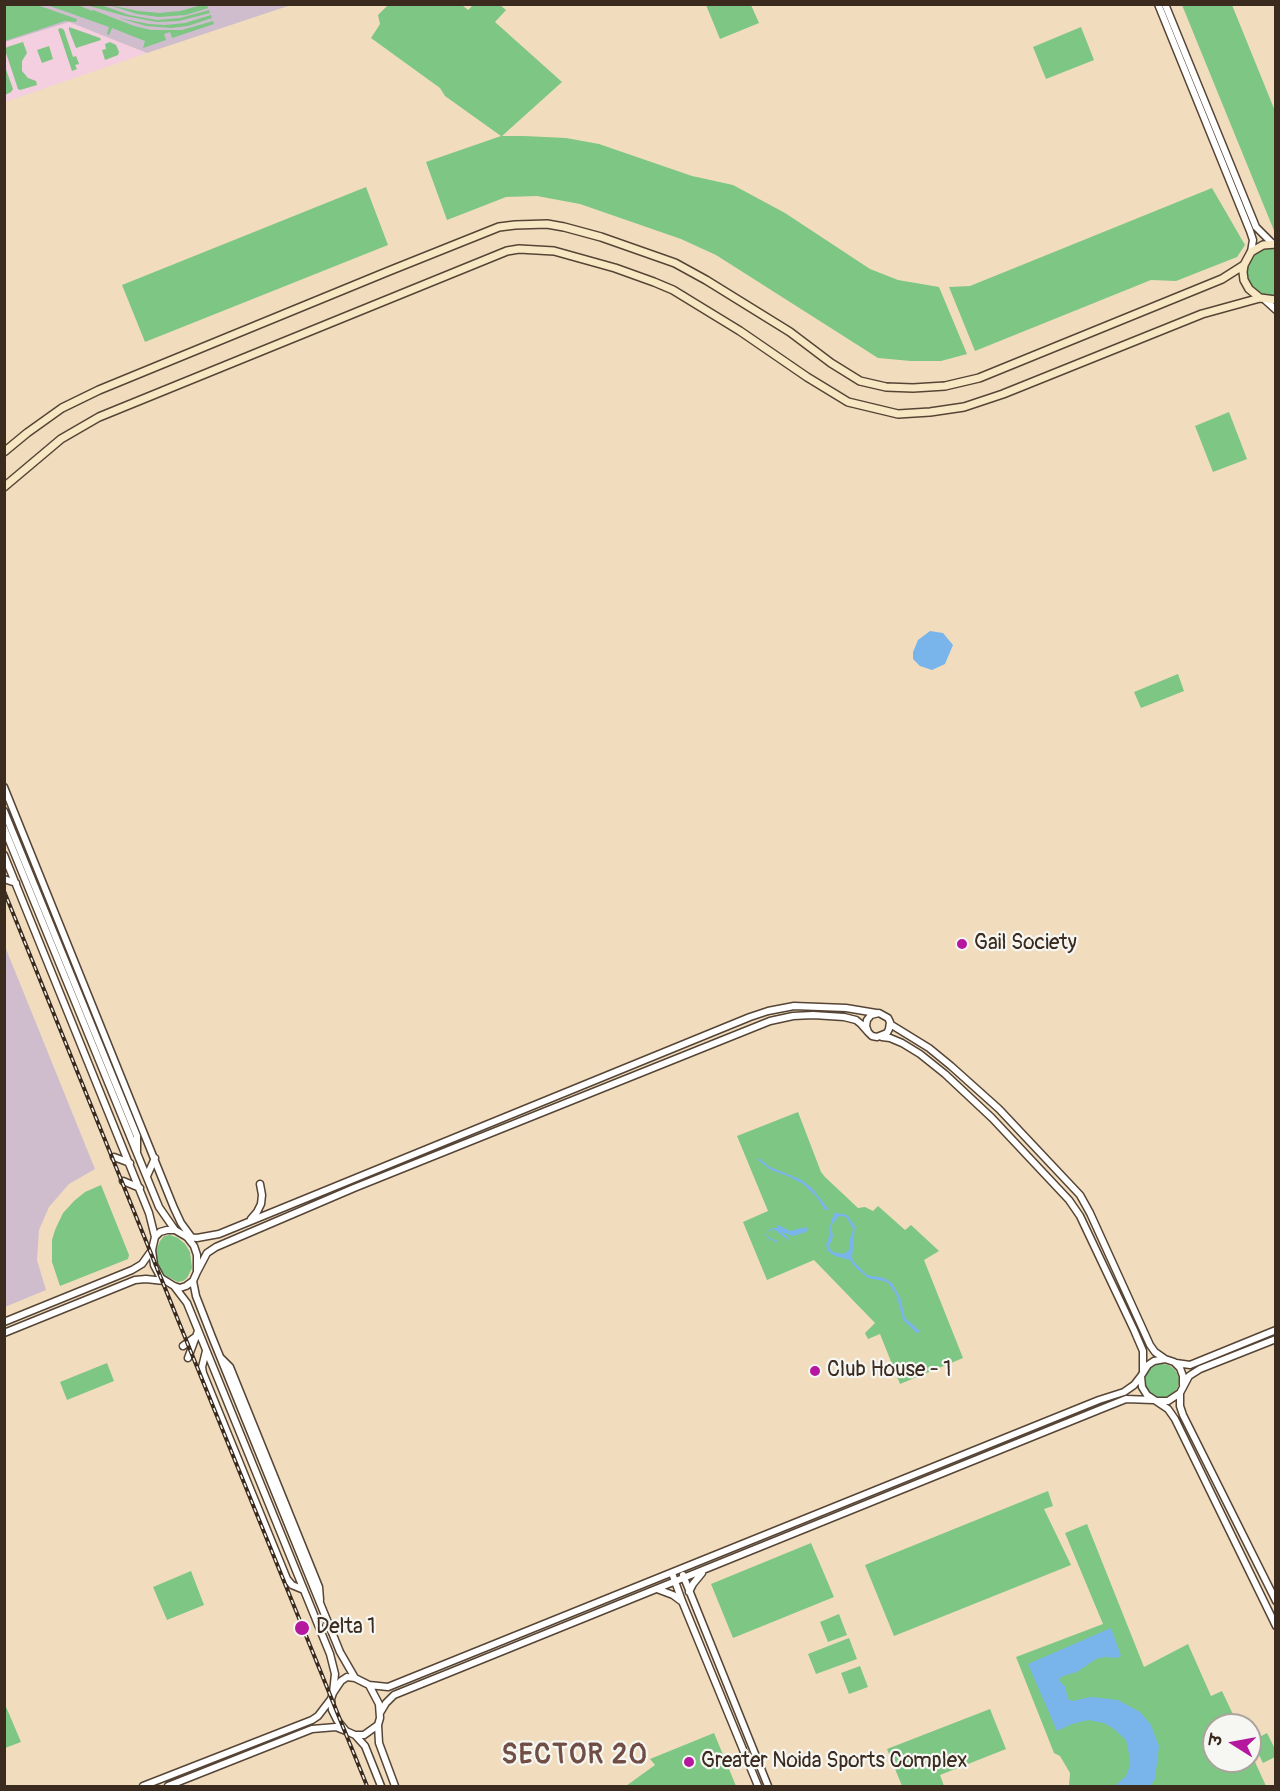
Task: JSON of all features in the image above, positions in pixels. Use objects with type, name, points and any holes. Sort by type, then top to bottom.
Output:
[{"type":"main road","points":[[4,452],[62,408],[99,390],[500,227],[547,224],[564,227],[601,237],[675,263],[790,332],[831,363],[860,381],[886,387],[945,386],[979,378],[1222,279],[1244,265]]},
{"type":"main road","points":[[1263,299],[1249,289],[1244,280],[1244,265],[1251,252],[1260,246],[1274,244]]},
{"type":"main road","points":[[4,487],[61,439],[99,417],[507,251],[519,249],[554,250],[654,282],[672,290],[740,331],[848,402],[898,414],[964,407],[1003,394],[1202,314],[1263,299],[1275,300]]},
{"type":"street","points":[[1158,4],[1250,231],[1251,252]]},
{"type":"street","points":[[1164,4],[1256,227],[1274,244]]},
{"type":"street","points":[[1263,299],[1275,310]]},
{"type":"street","points":[[4,788],[178,1217],[198,1255],[196,1272]]},
{"type":"street","points":[[4,811],[137,1136],[137,1152]]},
{"type":"street","points":[[4,828],[162,1213],[175,1230],[189,1237],[211,1236],[249,1222],[768,1011],[794,1006],[846,1008],[884,1014],[890,1024],[887,1033],[877,1037]]},
{"type":"street","points":[[4,855],[140,1188],[155,1237],[152,1250],[154,1265],[161,1278],[174,1286],[180,1288],[193,1281]]},
{"type":"street","points":[[4,879],[16,883]]},
{"type":"street","points":[[868,1032],[867,1020],[876,1013]]},
{"type":"street","points":[[355,1678],[340,1652],[196,1296],[193,1281],[207,1253],[216,1247],[354,1188],[770,1021],[793,1016],[830,1015],[856,1020],[872,1036],[890,1038],[920,1054],[992,1118],[1070,1200],[1080,1216],[1143,1351],[1142,1387],[1147,1395],[1168,1409],[1175,1419],[1275,1626]]},
{"type":"street","points":[[890,1024],[929,1048],[999,1109],[1080,1195],[1150,1345],[1155,1352],[1180,1368],[1183,1385]]},
{"type":"street","points":[[114,1157],[130,1163]]},
{"type":"street","points":[[147,1176],[155,1158]]},
{"type":"street","points":[[123,1181],[140,1188]]},
{"type":"street","points":[[249,1222],[261,1204],[260,1184]]},
{"type":"street","points":[[155,1237],[160,1232],[175,1230]]},
{"type":"street","points":[[4,1322],[136,1267],[142,1264],[152,1250]]},
{"type":"street","points":[[4,1333],[135,1280],[156,1279],[167,1282]]},
{"type":"street","points":[[174,1286],[187,1303],[330,1654],[335,1674],[332,1710],[346,1731]]},
{"type":"street","points":[[25,1305],[28,1312]]},
{"type":"street","points":[[143,1786],[312,1720],[318,1716],[341,1681],[347,1677],[369,1685],[388,1687],[1124,1392],[1134,1385],[1148,1365],[1154,1361],[1168,1360],[1190,1365],[1275,1330]]},
{"type":"street","points":[[188,1358],[198,1331]]},
{"type":"street","points":[[183,1346],[194,1338]]},
{"type":"street","points":[[1275,1339],[1200,1369],[1189,1376],[1180,1393],[1183,1415],[1275,1601]]},
{"type":"street","points":[[206,1351],[202,1367],[203,1373],[287,1579],[292,1585],[304,1590]]},
{"type":"street","points":[[380,1713],[394,1695],[1126,1400],[1168,1401],[1180,1393]]},
{"type":"street","points":[[680,1569],[768,1786]]},
{"type":"street","points":[[689,1592],[698,1577],[707,1569]]},
{"type":"street","points":[[672,1573],[758,1786]]},
{"type":"street","points":[[657,1590],[673,1595],[682,1601]]},
{"type":"street","points":[[369,1685],[379,1704],[379,1743],[395,1786]]},
{"type":"street","points":[[355,1736],[364,1735],[378,1725]]},
{"type":"street","points":[[168,1786],[312,1729],[336,1727],[355,1736],[365,1746],[381,1786]]},
{"type":"shaded area","points":[[4,5],[291,5],[147,53],[69,22],[5,42]]},
{"type":"shaded area","points":[[69,22],[147,53],[5,102],[4,42]]},
{"type":"shaded area","points":[[4,944],[95,1169],[69,1184],[49,1207],[39,1230],[37,1260],[46,1290],[5,1307]]},
{"type":"green space","points":[[389,4],[462,5],[468,10],[473,5],[500,5],[506,10],[495,22],[562,82],[502,136],[566,138],[599,144],[692,176],[733,185],[785,213],[870,269],[898,280],[939,287],[967,354],[941,361],[878,358],[716,255],[681,239],[580,204],[537,196],[506,197],[447,220],[426,162],[501,136],[371,38],[380,24],[378,15]]},
{"type":"green space","points":[[5,5],[37,5],[77,19],[76,22],[65,21],[5,41]]},
{"type":"green space","points":[[47,5],[78,5],[151,30],[182,30],[213,21],[214,24],[172,38],[170,32],[164,34],[166,40],[143,48],[145,41],[112,28],[109,35],[107,34],[109,27]]},
{"type":"green space","points":[[86,5],[101,5],[129,15],[157,20],[180,18],[209,10],[210,13],[179,21],[157,22]]},
{"type":"green space","points":[[109,5],[160,13],[202,5],[207,5],[208,8],[186,15],[159,17],[137,14]]},
{"type":"green space","points":[[706,5],[751,5],[759,23],[720,39]]},
{"type":"green space","points":[[1182,5],[1232,5],[1275,111],[1275,233]]},
{"type":"green space","points":[[211,15],[212,18],[188,26],[171,28],[146,26],[119,18],[165,25],[185,23]]},
{"type":"green space","points":[[69,27],[100,38],[101,40],[76,48]]},
{"type":"green space","points":[[1081,27],[1094,60],[1046,79],[1033,47]]},
{"type":"green space","points":[[58,29],[64,30],[73,57],[76,56],[79,64],[75,65],[77,69],[72,71]]},
{"type":"green space","points":[[23,42],[27,53],[22,61],[22,71],[28,78],[36,81],[37,85],[20,90],[5,50],[7,47]]},
{"type":"green space","points":[[110,42],[116,45],[119,52],[118,55],[105,60],[102,50],[106,49],[105,44]]},
{"type":"green space","points":[[49,46],[53,59],[42,63],[37,50]]},
{"type":"green space","points":[[4,64],[13,89],[5,95]]},
{"type":"green space","points":[[366,187],[388,245],[145,342],[122,285]]},
{"type":"green space","points":[[1212,188],[1245,245],[1237,257],[1176,281],[1151,280],[975,351],[949,287],[970,286]]},
{"type":"green space","points":[[1267,247],[1275,248],[1275,297],[1264,296],[1257,292],[1247,278],[1247,266],[1250,259]]},
{"type":"green space","points":[[1229,412],[1247,459],[1213,472],[1195,426]]},
{"type":"green space","points":[[1178,674],[1184,691],[1141,708],[1134,692]]},
{"type":"green space","points":[[798,1112],[825,1177],[858,1208],[865,1207],[873,1211],[878,1206],[905,1230],[911,1225],[939,1251],[924,1260],[963,1358],[900,1384],[880,1334],[868,1339],[865,1333],[875,1323],[814,1260],[767,1280],[743,1222],[768,1211],[737,1136]]},
{"type":"green space","points":[[101,1185],[129,1255],[128,1259],[60,1286],[52,1262],[52,1240],[55,1230],[63,1213],[74,1201],[85,1192]]},
{"type":"green space","points":[[170,1235],[178,1238],[190,1252],[192,1268],[183,1281],[178,1282],[164,1275],[157,1261],[156,1251],[160,1241],[164,1236]]},
{"type":"green space","points":[[107,1363],[114,1381],[67,1400],[60,1382]]},
{"type":"green space","points":[[1162,1364],[1174,1369],[1179,1381],[1174,1393],[1162,1398],[1150,1393],[1145,1381],[1150,1369]]},
{"type":"green space","points":[[1048,1491],[1053,1506],[1044,1509],[1071,1565],[894,1636],[865,1565]]},
{"type":"green space","points":[[1087,1524],[1144,1667],[1188,1644],[1211,1696],[1222,1691],[1232,1713],[1202,1713],[1202,1773],[1260,1773],[1266,1786],[1069,1786],[1070,1773],[1060,1756],[1054,1753],[1016,1657],[1103,1624],[1065,1533]]},
{"type":"green space","points":[[811,1543],[834,1597],[733,1638],[711,1584]]},
{"type":"green space","points":[[191,1571],[204,1605],[167,1620],[153,1587]]},
{"type":"green space","points":[[839,1614],[847,1635],[828,1642],[820,1622]]},
{"type":"green space","points":[[849,1638],[857,1659],[816,1674],[808,1654]]},
{"type":"green space","points":[[860,1666],[868,1687],[849,1694],[841,1673]]},
{"type":"green space","points":[[4,1702],[21,1742],[5,1748],[4,1748]]},
{"type":"green space","points":[[990,1709],[1006,1749],[940,1775],[944,1786],[902,1786],[887,1749]]},
{"type":"green space","name":"Greater Noida Sports Complex","points":[[714,1733],[736,1786],[626,1786],[655,1765],[650,1759]]},
{"type":"green space","points":[[1267,1733],[1275,1749],[1275,1757],[1263,1763],[1262,1761],[1262,1736]]},
{"type":"water","points":[[930,631],[943,633],[953,645],[945,664],[932,670],[920,666],[913,659],[918,640]]},
{"type":"water","points":[[759,1158],[770,1167],[800,1179],[812,1188],[829,1210],[825,1210],[816,1196],[803,1184],[771,1170],[758,1160]]},
{"type":"water","points":[[834,1213],[848,1216],[855,1226],[852,1258],[855,1263],[867,1275],[884,1278],[892,1283],[900,1297],[905,1318],[919,1330],[919,1333],[903,1320],[896,1294],[888,1283],[868,1278],[850,1260],[835,1256],[828,1251],[826,1245],[830,1234],[829,1229]],"holes":[[[839,1216],[847,1218],[853,1229],[849,1240],[850,1249],[844,1254],[833,1252],[829,1247],[833,1236],[831,1226]]]},
{"type":"water","points":[[778,1225],[790,1231],[806,1227],[808,1230],[793,1236],[781,1232],[788,1237],[789,1241],[773,1229],[768,1232],[767,1235],[778,1243],[769,1239],[766,1235],[768,1231],[772,1228],[777,1228]]},
{"type":"water","points":[[1111,1628],[1121,1656],[1096,1659],[1077,1672],[1059,1679],[1065,1686],[1068,1699],[1072,1701],[1091,1697],[1118,1700],[1140,1712],[1151,1725],[1159,1746],[1155,1779],[1150,1786],[1115,1786],[1126,1776],[1130,1765],[1129,1754],[1126,1740],[1104,1723],[1088,1720],[1057,1731],[1028,1664]]},
{"type":"railway","points":[[4,891],[367,1786]]},
{"type":"place","name":"Gail Society","points":[[962,944]]},
{"type":"place","name":"Club House - 1","points":[[815,1371]]},
{"type":"place","name":"Delta 1","points":[[302,1628]]},
{"type":"place","name":"Greater Noida Sports Complex","points":[[689,1762]]},
{"type":"district","name":"SECTOR 20","points":[[575,1756]]}]
